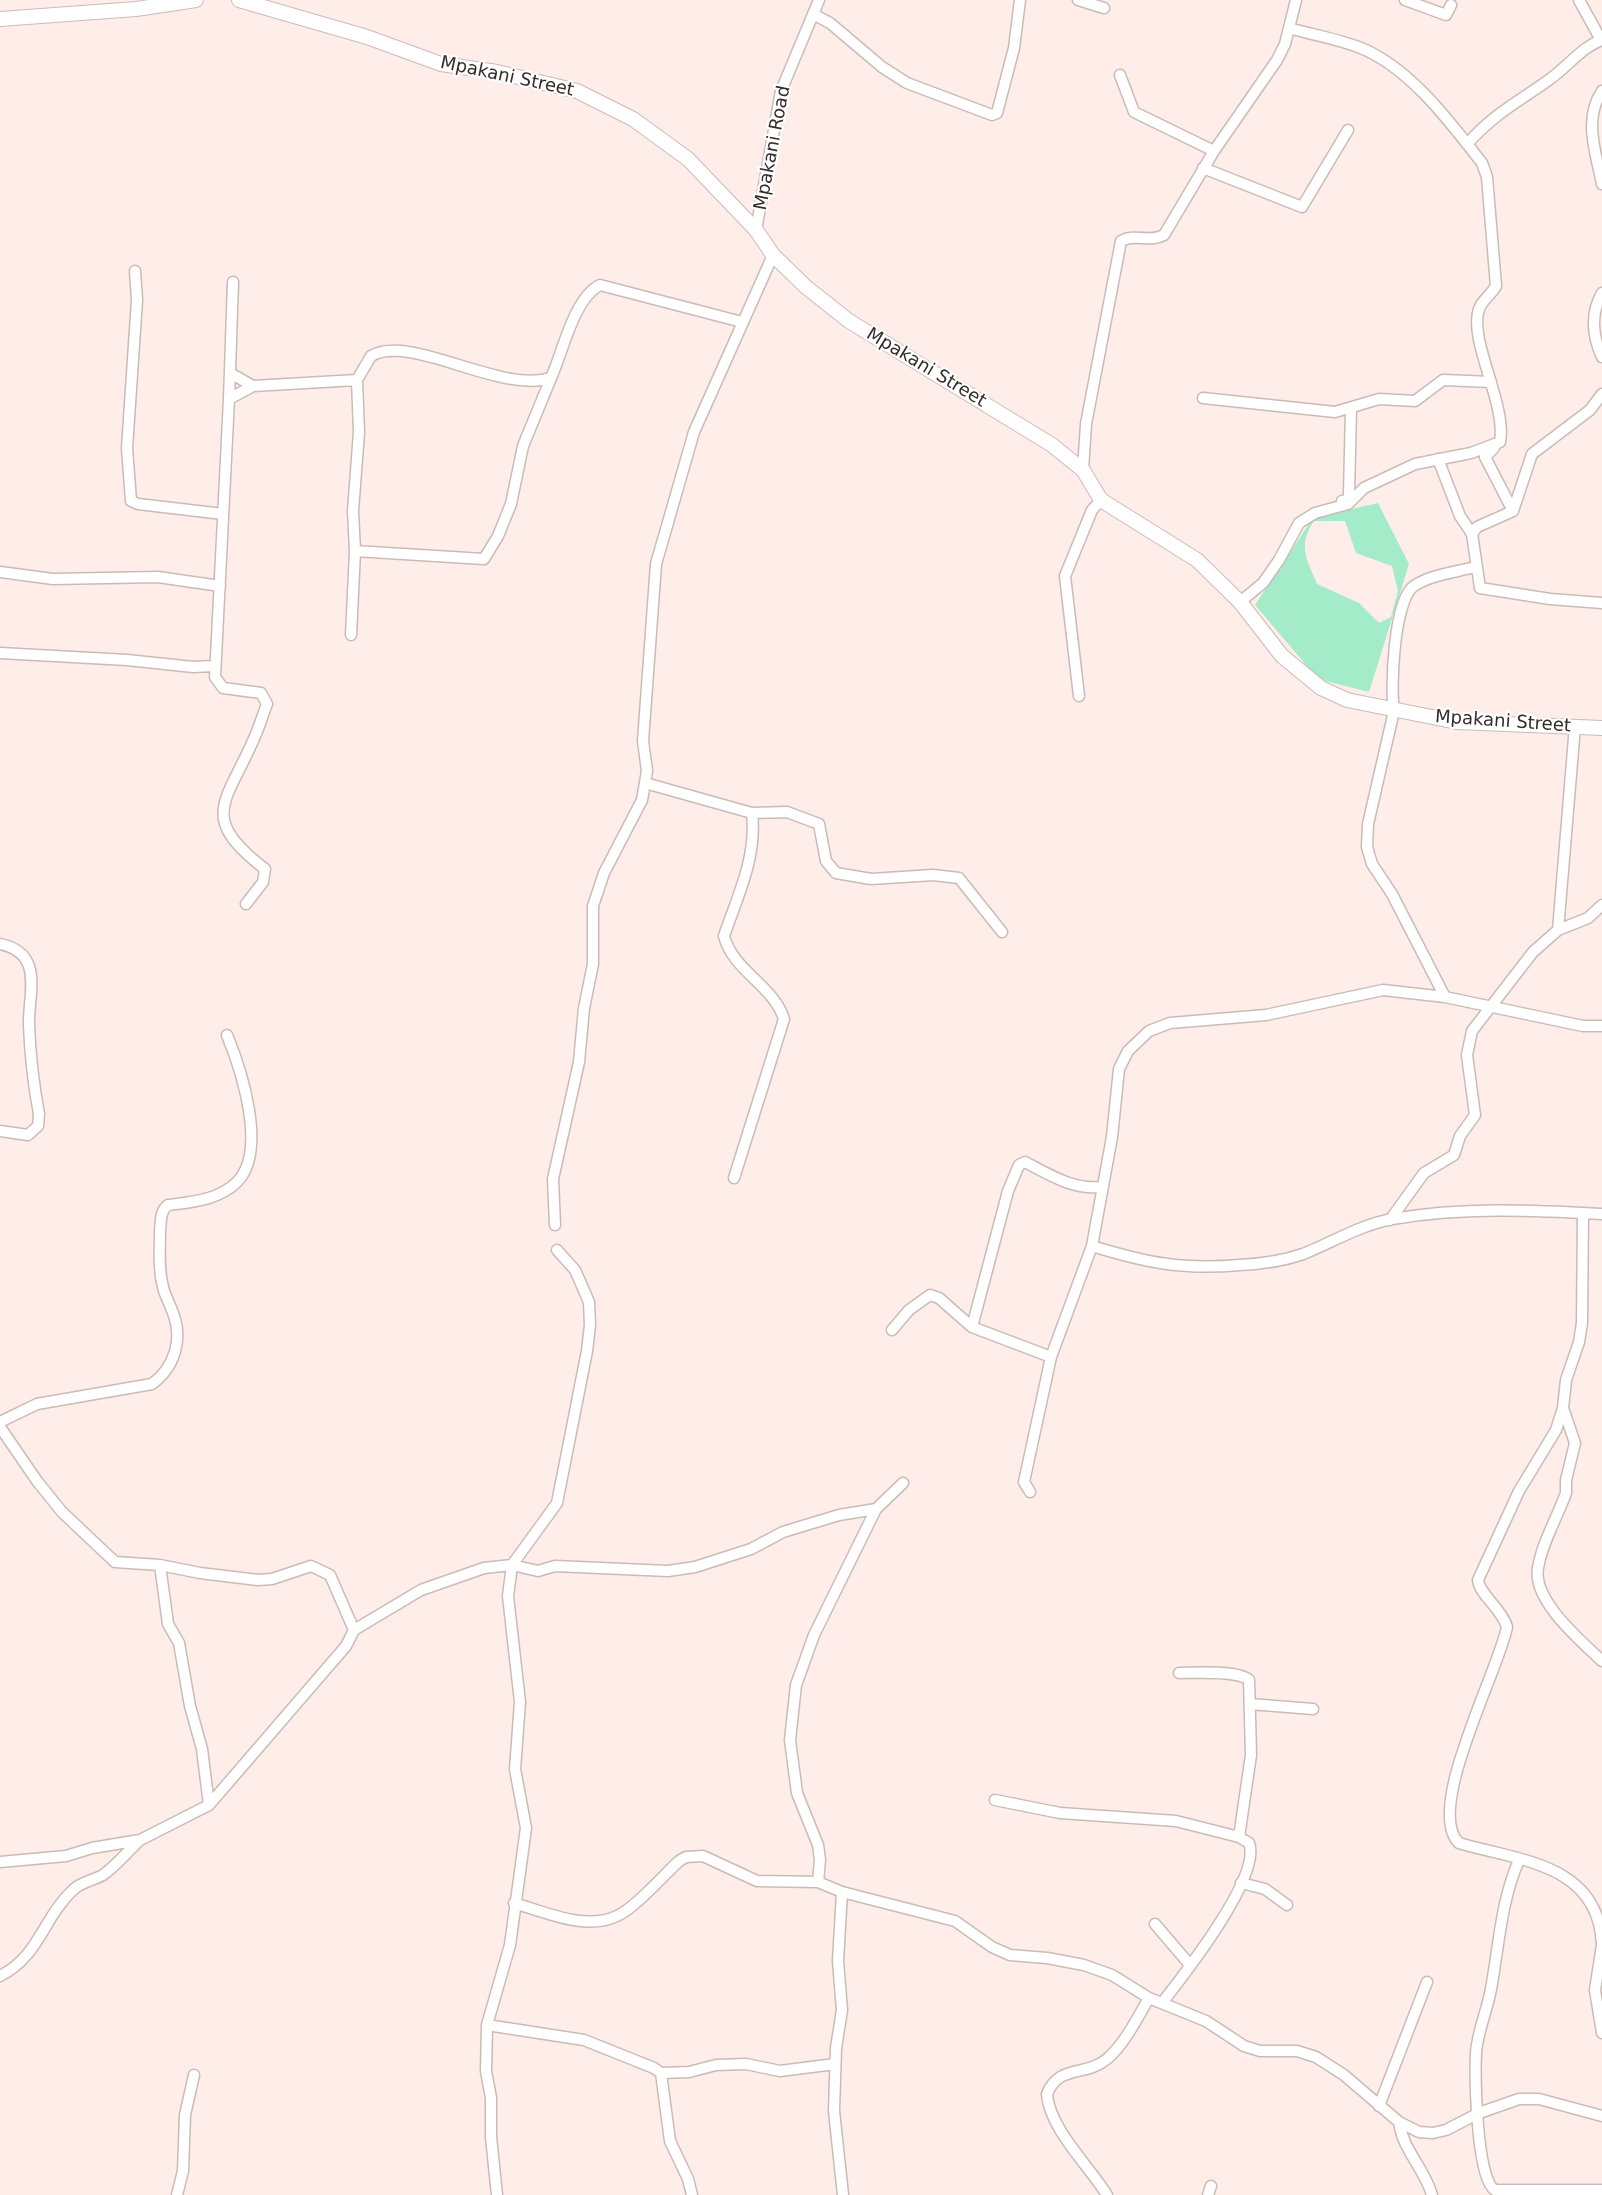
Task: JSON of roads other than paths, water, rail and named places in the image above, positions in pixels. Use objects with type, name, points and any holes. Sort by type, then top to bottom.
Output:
[{"type":"street","points":[[0,19],[196,0]]},
{"type":"street","name":"Mpakani Street","points":[[239,0],[367,37],[441,64],[497,72],[576,91],[633,119],[675,149],[756,230],[773,255],[806,287],[849,321],[1042,439],[1083,470],[1101,500],[1197,560],[1240,602],[1268,640],[1300,674],[1321,688],[1347,700],[1394,711],[1464,722],[1602,728]]},
{"type":"street","name":"Mpakani Road","points":[[756,230],[781,92],[819,0]]},
{"type":"street","points":[[813,14],[830,23],[882,67],[908,83],[992,115],[997,113],[1014,48],[1020,0]]},
{"type":"street","points":[[1078,0],[1104,8]]},
{"type":"street","points":[[1083,470],[1086,423],[1121,241],[1128,237],[1157,239],[1164,235],[1214,151],[1269,75],[1285,44],[1296,0]]},
{"type":"street","points":[[1405,0],[1446,15],[1451,5]]},
{"type":"street","points":[[1467,144],[1487,122],[1505,107],[1549,80],[1601,40],[1579,0]]},
{"type":"street","points":[[1289,28],[1362,49],[1386,61],[1418,90],[1482,163],[1488,186],[1496,286],[1479,308],[1478,315],[1491,382],[1503,425],[1500,442],[1485,457],[1513,511]]},
{"type":"street","points":[[1120,75],[1134,112],[1214,151]]},
{"type":"street","points":[[1602,91],[1592,108],[1602,184]]},
{"type":"street","points":[[1203,168],[1302,207],[1348,130]]},
{"type":"street","points":[[555,1225],[554,1179],[579,1062],[584,1008],[593,964],[593,906],[604,873],[642,800],[645,783],[646,691],[656,564],[694,432],[773,255]]},
{"type":"street","points":[[135,271],[137,300],[127,448],[131,501],[138,504],[223,514]]},
{"type":"street","points":[[233,282],[214,677],[219,685],[261,693],[267,704],[252,743],[222,807],[227,829],[249,856],[265,869],[263,882],[246,904]]},
{"type":"street","points":[[355,550],[484,559],[498,536],[511,504],[523,446],[582,301],[590,290],[600,285],[742,322]]},
{"type":"street","points":[[1602,293],[1593,312],[1595,336],[1602,357]]},
{"type":"street","points":[[351,634],[355,550],[353,511],[359,432],[357,380],[371,356],[385,351],[423,355],[523,381],[540,381],[551,378]]},
{"type":"street","points":[[230,373],[253,386]]},
{"type":"street","points":[[229,399],[253,386],[357,380]]},
{"type":"street","points":[[1203,398],[1322,411],[1351,408],[1379,399],[1415,401],[1443,380],[1491,382]]},
{"type":"street","points":[[1472,534],[1477,527],[1513,511],[1532,454],[1590,410],[1602,394]]},
{"type":"street","points":[[1293,523],[1312,509],[1348,500],[1351,408]]},
{"type":"street","points":[[1240,602],[1263,583],[1279,560],[1299,523],[1315,513],[1348,504],[1364,488],[1414,464],[1471,453],[1500,442]]},
{"type":"street","points":[[1438,459],[1460,516],[1472,534],[1475,567],[1480,588],[1550,599],[1602,603]]},
{"type":"street","points":[[1079,696],[1065,576],[1092,510],[1101,500]]},
{"type":"street","points":[[1445,997],[1392,894],[1372,864],[1367,847],[1368,824],[1394,711],[1392,699],[1394,669],[1402,605],[1406,594],[1412,587],[1422,582],[1475,567]]},
{"type":"street","points":[[0,572],[53,579],[158,577],[220,586]]},
{"type":"street","points":[[0,653],[127,660],[193,667],[215,666]]},
{"type":"street","points":[[1558,930],[1575,726]]},
{"type":"street","points":[[645,783],[752,813],[786,812],[819,824],[826,861],[836,873],[870,879],[933,875],[959,878],[1002,932]]},
{"type":"street","points":[[734,1178],[784,1019],[779,1005],[738,963],[724,936],[746,874],[755,837],[752,813]]},
{"type":"street","points":[[1390,1220],[1424,1173],[1454,1155],[1460,1136],[1475,1115],[1467,1055],[1472,1031],[1524,962],[1558,930],[1588,918],[1602,904]]},
{"type":"street","points":[[0,944],[12,947],[22,955],[33,978],[29,1027],[39,1114],[38,1126],[28,1135],[0,1131]]},
{"type":"street","points":[[1030,1492],[1024,1482],[1051,1357],[1092,1246],[1112,1137],[1119,1070],[1128,1051],[1149,1031],[1170,1023],[1266,1015],[1383,990],[1445,997],[1584,1026],[1602,1026]]},
{"type":"street","points":[[227,1035],[241,1066],[248,1103],[250,1132],[248,1163],[237,1182],[218,1195],[168,1205],[161,1214],[159,1264],[164,1290],[178,1328],[177,1343],[169,1366],[152,1384],[37,1404],[0,1425],[37,1481],[62,1512],[115,1562],[160,1565],[258,1580],[311,1566],[330,1575],[354,1630]]},
{"type":"street","points":[[972,1327],[1008,1191],[1019,1165],[1025,1162],[1071,1185],[1086,1189],[1101,1187]]},
{"type":"street","points":[[1092,1246],[1140,1261],[1174,1267],[1210,1268],[1265,1263],[1302,1254],[1348,1232],[1390,1220],[1498,1208],[1602,1214]]},
{"type":"street","points":[[1583,1213],[1582,1323],[1579,1342],[1566,1380],[1563,1408],[1556,1430],[1519,1491],[1478,1580],[1479,1587],[1498,1608],[1506,1627],[1456,1768],[1450,1820],[1454,1839],[1459,1843],[1545,1865],[1564,1874],[1578,1885],[1588,1899],[1597,1919],[1602,1944],[1595,1990],[1602,2033]]},
{"type":"street","points":[[497,2195],[491,2137],[491,2098],[486,2071],[487,2025],[510,1945],[526,1828],[515,1768],[520,1702],[508,1596],[512,1565],[557,1503],[588,1342],[589,1302],[575,1270],[557,1250]]},
{"type":"street","points":[[892,1330],[909,1310],[930,1295],[939,1298],[972,1327],[1051,1357]]},
{"type":"street","points":[[1563,1408],[1575,1443],[1566,1480],[1566,1493],[1539,1561],[1538,1579],[1553,1610],[1602,1661]]},
{"type":"street","points":[[818,1882],[820,1860],[818,1845],[797,1793],[790,1740],[796,1686],[814,1635],[876,1509],[903,1483]]},
{"type":"street","points":[[0,1976],[17,1968],[73,1890],[104,1874],[140,1840],[209,1805],[346,1646],[354,1630],[421,1590],[484,1568],[512,1565],[538,1571],[555,1566],[668,1571],[695,1567],[751,1549],[783,1532],[839,1515],[876,1509]]},
{"type":"street","points":[[160,1565],[168,1624],[179,1643],[190,1706],[202,1749],[209,1805]]},
{"type":"street","points":[[1179,1673],[1245,1677],[1250,1682],[1251,1755],[1239,1837]]},
{"type":"street","points":[[1250,1704],[1313,1710]]},
{"type":"street","points":[[994,1800],[1060,1814],[1176,1821],[1239,1837],[1248,1843],[1251,1849],[1241,1883],[1211,1940],[1161,2003]]},
{"type":"street","points":[[0,1862],[66,1856],[92,1848],[140,1840]]},
{"type":"street","points":[[514,1903],[573,1921],[606,1920],[629,1908],[679,1861],[694,1856],[703,1856],[757,1881],[818,1882],[842,1892],[955,1921],[992,1947],[1010,1955],[1047,1958],[1084,1965],[1112,1976],[1149,1998],[1206,2021],[1244,2046],[1260,2051],[1297,2050],[1316,2057],[1344,2075],[1399,2122],[1419,2132],[1433,2133],[1446,2130],[1504,2102],[1539,2099],[1602,2116]]},
{"type":"street","points":[[1519,1860],[1505,1897],[1490,1993],[1479,2029],[1476,2062],[1483,2158],[1491,2188],[1501,2190],[1602,2190]]},
{"type":"street","points":[[1241,1883],[1265,1889],[1287,1905]]},
{"type":"street","points":[[842,1892],[838,1961],[842,2010],[835,2064],[834,2112],[843,2195]]},
{"type":"street","points":[[1155,1924],[1190,1965]]},
{"type":"street","points":[[1379,2106],[1427,1982]]},
{"type":"street","points":[[1107,2195],[1064,2134],[1050,2107],[1047,2094],[1052,2083],[1060,2076],[1091,2069],[1106,2059],[1133,2028],[1149,1998]]},
{"type":"street","points":[[487,2025],[584,2040],[654,2067],[661,2073],[670,2141],[688,2179],[692,2195]]},
{"type":"street","points":[[661,2073],[689,2072],[716,2065],[747,2064],[759,2069],[780,2071],[835,2064]]},
{"type":"street","points":[[177,2195],[183,2171],[185,2115],[194,2075]]},
{"type":"street","points":[[1399,2122],[1402,2142],[1421,2170],[1432,2195]]}]
